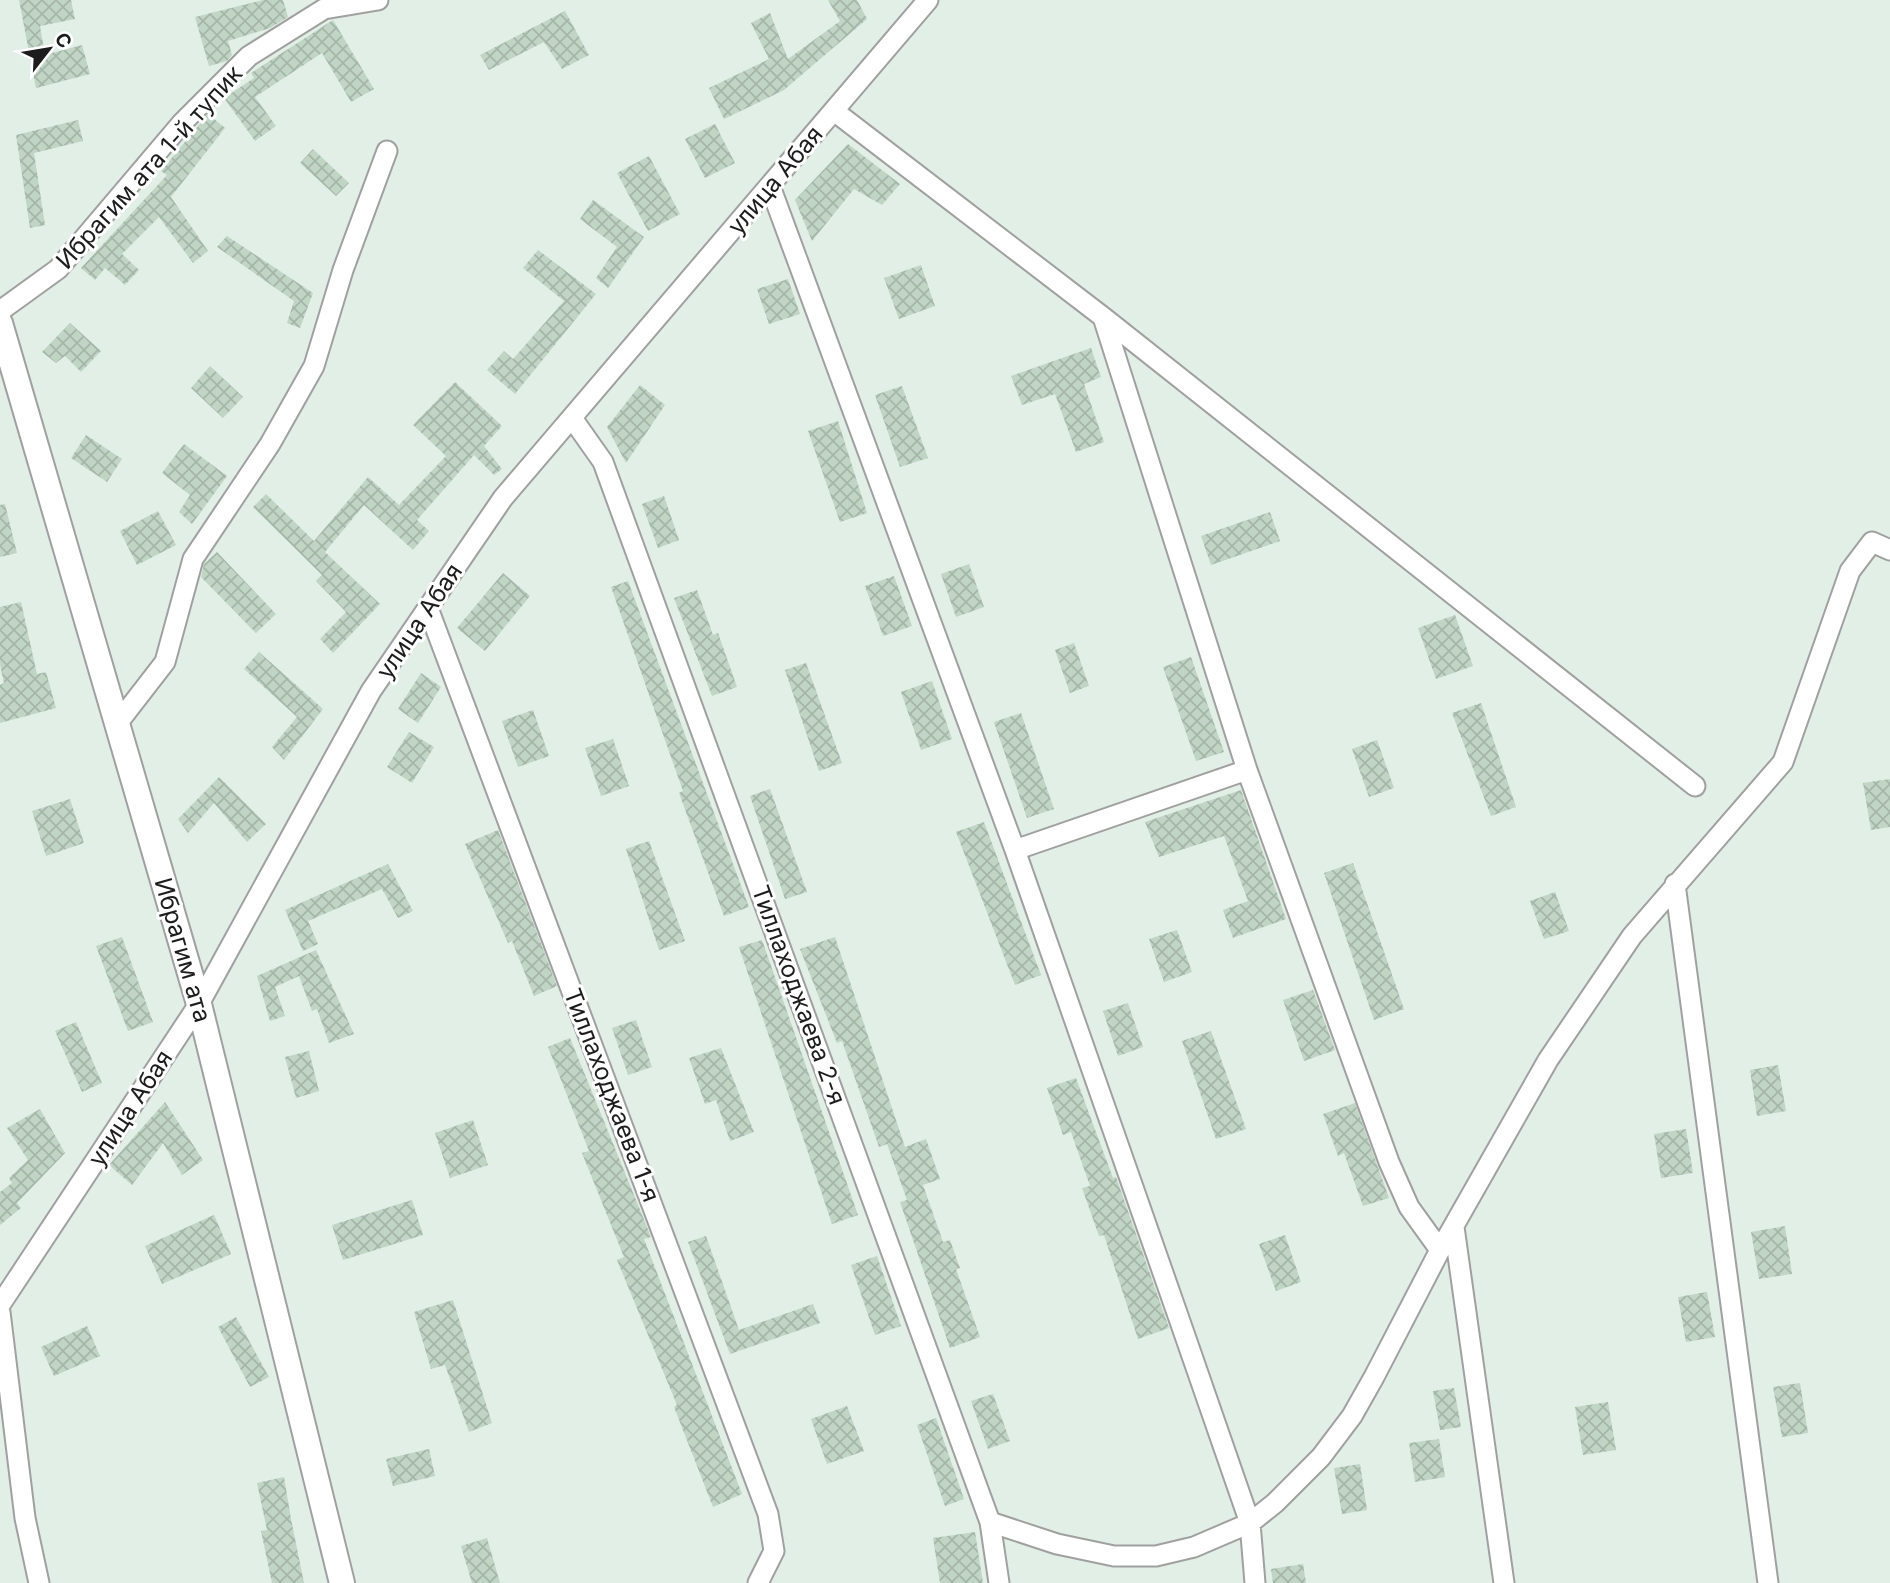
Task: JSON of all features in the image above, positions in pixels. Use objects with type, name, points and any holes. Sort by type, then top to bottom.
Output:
[{"type":"street","name":"Ибрагим ата 1-й тупик","points":[[0,311],[58,269],[182,123],[249,56],[324,9],[378,0]]},
{"type":"street","name":"улица Абая","points":[[0,1305],[199,1004],[372,691],[503,499],[928,0]]},
{"type":"street","points":[[834,111],[1103,317],[1695,786]]},
{"type":"street","points":[[117,724],[166,663],[193,559],[270,444],[314,366],[343,271],[387,152]]},
{"type":"street","points":[[770,186],[1015,850],[1250,1523],[1255,1583]]},
{"type":"street","points":[[1103,317],[1247,770],[1393,1170],[1409,1207],[1440,1250]]},
{"type":"street","name":"Ибрагим ата","points":[[0,323],[199,1004],[342,1583]]},
{"type":"street","name":"Тиллаходжаева 2-я","points":[[572,418],[603,463],[990,1522],[999,1583]]},
{"type":"street","points":[[990,1522],[1057,1544],[1114,1556],[1156,1556],[1195,1547],[1250,1523],[1275,1503],[1321,1457],[1352,1416],[1440,1250],[1548,1060],[1632,936],[1783,762],[1850,571],[1872,542],[1890,550]]},
{"type":"street","name":"Тиллаходжаева 1-я","points":[[428,608],[768,1514],[774,1551],[758,1583]]},
{"type":"street","points":[[1015,850],[1247,770]]},
{"type":"street","points":[[1675,884],[1768,1583]]},
{"type":"street","points":[[1454,1227],[1504,1583]]},
{"type":"street","points":[[0,1312],[34,1581]]},
{"type":"building","points":[[19,0],[71,0],[75,19],[40,26],[45,55],[82,45],[90,74],[36,88]]},
{"type":"building","points":[[263,0],[283,0],[288,17],[270,28],[228,41],[232,55],[227,61],[209,66],[195,17]]},
{"type":"building","points":[[828,0],[857,0],[867,19],[784,90],[724,119],[709,88],[769,59],[751,23],[770,13],[788,59],[840,21]]},
{"type":"building","points":[[565,11],[589,55],[562,69],[544,42],[489,70],[480,55]]},
{"type":"building","points":[[333,20],[374,89],[351,102],[322,53],[255,97],[276,126],[255,141],[224,98],[254,78],[251,73]]},
{"type":"building","points":[[208,114],[225,128],[171,197],[208,251],[193,263],[159,217],[122,254],[139,270],[125,285],[105,268],[95,280],[81,268],[167,175],[161,171]]},
{"type":"building","points":[[78,120],[83,141],[34,153],[45,225],[30,228],[16,135]]},
{"type":"building","points":[[715,124],[735,163],[705,178],[685,139]]},
{"type":"building","points":[[848,144],[900,184],[882,205],[854,189],[812,241],[795,200]]},
{"type":"building","points":[[313,149],[349,183],[336,196],[300,163]]},
{"type":"building","points":[[649,156],[680,214],[648,231],[617,173]]},
{"type":"building","points":[[593,200],[644,237],[608,288],[596,278],[617,247],[580,219]]},
{"type":"building","points":[[227,236],[313,293],[300,328],[287,323],[294,301],[217,247]]},
{"type":"building","points":[[538,250],[596,294],[515,394],[487,370],[504,351],[513,359],[564,301],[523,268]]},
{"type":"building","points":[[921,265],[935,306],[899,319],[884,278]]},
{"type":"building","points":[[788,279],[800,314],[769,324],[757,289]]},
{"type":"building","points":[[70,323],[101,351],[81,372],[65,356],[56,363],[42,352]]},
{"type":"building","points":[[1091,348],[1101,377],[1084,384],[1104,442],[1076,452],[1055,394],[1022,405],[1011,376]]},
{"type":"building","points":[[210,366],[243,397],[223,418],[191,388]]},
{"type":"building","points":[[455,382],[502,426],[484,446],[502,469],[494,475],[474,455],[417,520],[429,531],[413,550],[364,505],[325,552],[380,604],[333,653],[320,639],[346,612],[316,581],[322,575],[253,507],[266,494],[314,541],[368,477],[399,505],[446,456],[413,425]]},
{"type":"building","points":[[640,385],[665,405],[626,463],[607,427]]},
{"type":"building","points":[[902,386],[928,458],[900,467],[875,395]]},
{"type":"building","points":[[838,421],[867,513],[840,522],[808,431]]},
{"type":"building","points":[[86,435],[122,459],[107,482],[71,458]]},
{"type":"building","points":[[184,444],[227,476],[192,524],[179,512],[190,495],[162,473]]},
{"type":"building","points":[[664,496],[679,540],[658,548],[642,504]]},
{"type":"building","points":[[5,504],[17,553],[0,557],[0,505]]},
{"type":"building","points":[[158,511],[176,545],[137,565],[120,531]]},
{"type":"building","points":[[1270,512],[1280,541],[1211,565],[1201,536]]},
{"type":"building","points":[[217,552],[276,614],[256,633],[201,577],[204,564]]},
{"type":"building","points":[[969,564],[984,607],[956,617],[941,574]]},
{"type":"building","points":[[503,573],[530,596],[485,651],[457,628]]},
{"type":"building","points":[[894,576],[912,626],[883,636],[865,586]]},
{"type":"building","points":[[628,581],[749,907],[724,916],[679,793],[683,791],[611,587]]},
{"type":"building","points":[[697,590],[713,635],[718,633],[737,687],[712,696],[674,598]]},
{"type":"building","points":[[21,602],[37,674],[46,672],[56,708],[0,723],[0,685],[4,683],[0,665],[0,607]]},
{"type":"building","points":[[1455,615],[1473,666],[1436,679],[1418,628]]},
{"type":"building","points":[[1074,643],[1089,686],[1070,693],[1055,650]]},
{"type":"building","points":[[259,652],[323,709],[284,760],[272,747],[297,717],[244,669]]},
{"type":"building","points":[[1191,657],[1224,752],[1196,761],[1163,667]]},
{"type":"building","points":[[806,663],[842,763],[819,771],[785,670]]},
{"type":"building","points":[[421,673],[441,687],[418,723],[398,709]]},
{"type":"building","points":[[932,681],[952,739],[921,750],[901,692]]},
{"type":"building","points":[[1481,703],[1516,807],[1491,816],[1452,713]]},
{"type":"building","points":[[533,710],[549,756],[518,767],[502,721]]},
{"type":"building","points":[[1021,713],[1054,809],[1027,818],[994,722]]},
{"type":"building","points":[[409,732],[434,747],[412,783],[387,767]]},
{"type":"building","points":[[613,739],[629,786],[601,796],[585,748]]},
{"type":"building","points":[[1377,740],[1394,788],[1369,797],[1352,749]]},
{"type":"building","points":[[219,777],[266,824],[247,842],[214,803],[188,833],[178,819]]},
{"type":"building","points":[[1890,779],[1890,827],[1871,830],[1863,783]]},
{"type":"building","points":[[770,789],[807,892],[785,899],[750,796]]},
{"type":"building","points":[[1241,790],[1286,919],[1233,938],[1223,910],[1248,901],[1224,836],[1159,857],[1145,822]]},
{"type":"building","points":[[70,799],[84,843],[46,856],[32,811]]},
{"type":"building","points":[[984,822],[1041,975],[1015,985],[956,832]]},
{"type":"building","points":[[498,830],[557,986],[534,996],[512,941],[508,943],[465,844]]},
{"type":"building","points":[[649,841],[685,941],[659,950],[626,849]]},
{"type":"building","points":[[1353,863],[1404,1009],[1374,1020],[1324,873]]},
{"type":"building","points":[[388,864],[413,911],[398,918],[382,889],[308,921],[318,944],[303,951],[285,910]]},
{"type":"building","points":[[1555,892],[1569,931],[1544,939],[1530,901]]},
{"type":"building","points":[[1177,930],[1192,972],[1164,982],[1149,939]]},
{"type":"building","points":[[122,937],[153,1022],[128,1031],[96,946]]},
{"type":"building","points":[[835,937],[905,1147],[926,1139],[940,1179],[923,1185],[943,1242],[950,1240],[960,1268],[956,1269],[980,1337],[950,1348],[900,1202],[907,1200],[887,1144],[879,1147],[842,1041],[837,1043],[800,949]]},
{"type":"building","points":[[762,940],[858,1215],[832,1224],[739,947]]},
{"type":"building","points":[[316,950],[354,1034],[329,1043],[317,1009],[312,1011],[299,976],[275,987],[285,1016],[270,1021],[257,976]]},
{"type":"building","points":[[1313,990],[1335,1050],[1304,1061],[1283,1000]]},
{"type":"building","points":[[1128,1003],[1143,1047],[1118,1056],[1103,1011]]},
{"type":"building","points":[[636,1020],[652,1067],[628,1075],[612,1028]]},
{"type":"building","points":[[76,1022],[102,1083],[82,1092],[55,1031]]},
{"type":"building","points":[[1211,1031],[1246,1129],[1216,1139],[1182,1041]]},
{"type":"building","points":[[570,1038],[651,1237],[644,1239],[742,1494],[713,1507],[674,1407],[677,1405],[617,1260],[624,1257],[582,1153],[589,1151],[548,1047]]},
{"type":"building","points":[[721,1048],[754,1132],[730,1141],[716,1100],[705,1104],[689,1058]]},
{"type":"building","points":[[309,1051],[319,1091],[296,1098],[285,1057]]},
{"type":"building","points":[[1778,1065],[1786,1111],[1757,1116],[1750,1070]]},
{"type":"building","points":[[1076,1078],[1113,1178],[1116,1177],[1169,1328],[1138,1339],[1104,1235],[1099,1236],[1082,1188],[1090,1186],[1071,1132],[1063,1135],[1047,1088]]},
{"type":"building","points":[[165,1102],[203,1160],[182,1175],[163,1143],[132,1185],[109,1165]]},
{"type":"building","points":[[1355,1103],[1389,1198],[1363,1206],[1344,1153],[1338,1156],[1323,1114]]},
{"type":"building","points":[[40,1109],[65,1153],[17,1203],[21,1208],[0,1225],[0,1192],[12,1183],[9,1178],[28,1160],[7,1128]]},
{"type":"building","points":[[473,1120],[488,1165],[450,1178],[435,1133]]},
{"type":"building","points":[[1686,1129],[1693,1173],[1661,1178],[1654,1134]]},
{"type":"building","points":[[412,1200],[423,1235],[343,1260],[332,1225]]},
{"type":"building","points":[[214,1215],[231,1254],[162,1284],[145,1246]]},
{"type":"building","points":[[1785,1226],[1792,1274],[1759,1279],[1751,1232]]},
{"type":"building","points":[[1285,1235],[1301,1282],[1276,1291],[1259,1244]]},
{"type":"building","points":[[706,1236],[739,1330],[813,1304],[820,1323],[730,1354],[688,1242]]},
{"type":"building","points":[[877,1256],[901,1326],[875,1335],[851,1265]]},
{"type":"building","points":[[1707,1292],[1715,1337],[1686,1342],[1678,1297]]},
{"type":"building","points":[[453,1300],[492,1423],[469,1432],[445,1365],[431,1369],[414,1312]]},
{"type":"building","points":[[236,1317],[269,1377],[250,1387],[218,1327]]},
{"type":"building","points":[[87,1326],[100,1356],[54,1376],[41,1347]]},
{"type":"building","points":[[1800,1383],[1808,1433],[1782,1437],[1773,1387]]},
{"type":"building","points":[[1454,1388],[1461,1427],[1440,1430],[1433,1391]]},
{"type":"building","points":[[993,1394],[1010,1441],[988,1449],[971,1401]]},
{"type":"building","points":[[1608,1402],[1616,1450],[1583,1455],[1575,1407]]},
{"type":"building","points":[[847,1406],[864,1451],[827,1464],[811,1419]]},
{"type":"building","points":[[936,1418],[964,1499],[945,1506],[917,1425]]},
{"type":"building","points":[[1439,1439],[1445,1477],[1415,1482],[1409,1443]]},
{"type":"building","points":[[429,1449],[435,1476],[393,1486],[386,1459]]},
{"type":"building","points":[[1360,1464],[1367,1510],[1342,1514],[1334,1468]]},
{"type":"building","points":[[284,1477],[304,1583],[272,1583],[261,1531],[267,1530],[257,1483]]},
{"type":"building","points":[[975,1532],[983,1583],[940,1583],[933,1538]]},
{"type":"building","points":[[487,1538],[500,1583],[472,1583],[461,1546]]},
{"type":"building","points":[[1303,1564],[1306,1583],[1273,1583],[1271,1569]]}]
